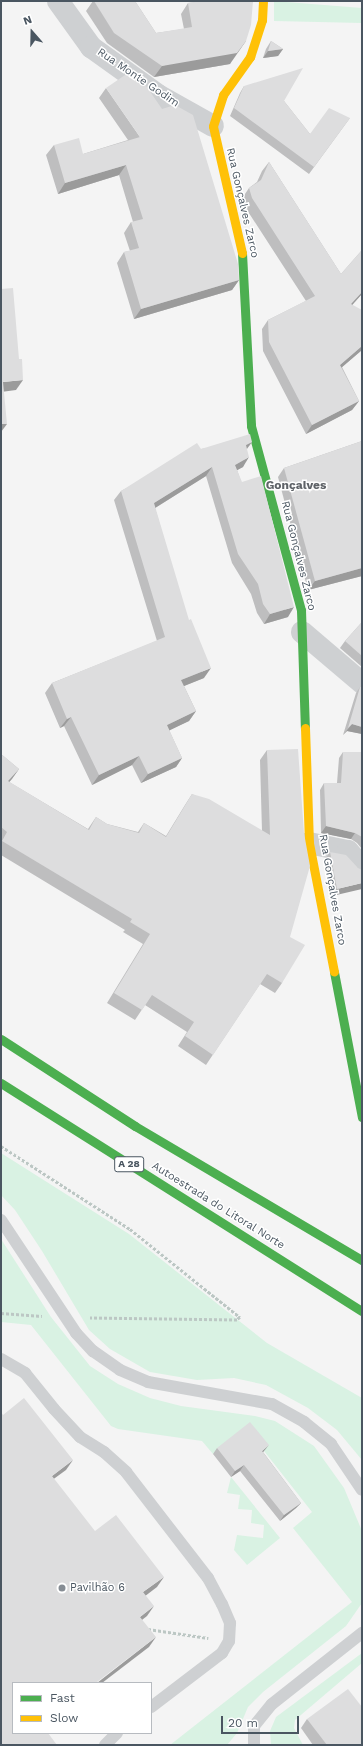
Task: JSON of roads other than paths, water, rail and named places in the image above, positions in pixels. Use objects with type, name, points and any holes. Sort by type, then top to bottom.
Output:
[{"type":"main road","points":[[213,126],[223,95],[250,57],[262,20],[263,1]]},
{"type":"main road","name":"Rua Gonçalves Zarco","points":[[213,126],[242,248],[251,426],[301,610],[309,842],[362,1117]]},
{"type":"main road","points":[[1,1039],[135,1126],[362,1260]]},
{"type":"main road","name":"Autoestrada do Litoral Norte","points":[[1,1083],[362,1311]]},
{"type":"street","name":"Rua Monte Godim","points":[[58,1],[90,47],[158,95],[213,126]]},
{"type":"street","points":[[302,632],[362,683]]},
{"type":"street","points":[[309,842],[348,851],[362,867]]},
{"type":"lane","points":[[1,1220],[76,1333],[93,1352],[120,1370],[148,1382],[272,1404],[304,1422],[331,1444],[362,1490]]},
{"type":"lane","points":[[1,1359],[25,1373],[54,1410],[80,1437],[104,1452],[126,1472],[208,1578],[230,1623],[230,1640],[222,1653],[152,1706]]},
{"type":"lane","points":[[252,1744],[254,1726],[272,1704],[362,1633]]},
{"type":"lane","points":[[105,1745],[116,1734]]},
{"type":"place","name":"Pavilhão 6","points":[[62,1588]]},
{"type":"district","name":"Gonçalves","points":[[296,486]]}]
